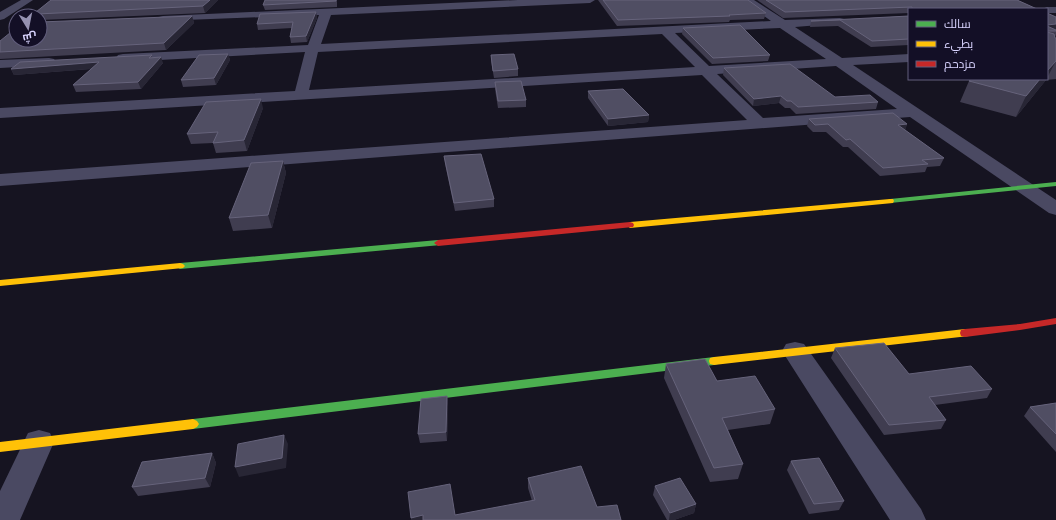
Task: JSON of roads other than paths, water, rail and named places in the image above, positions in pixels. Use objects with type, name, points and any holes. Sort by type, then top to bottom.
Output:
[{"type":"street","points":[[2,23],[28,0]]},
{"type":"street","points":[[151,20],[590,0]]},
{"type":"street","points":[[747,0],[1056,209]]},
{"type":"street","points":[[301,94],[312,48],[326,12]]},
{"type":"street","points":[[111,58],[666,31],[854,20]]},
{"type":"street","points":[[666,31],[760,124]]},
{"type":"street","points":[[0,113],[908,58]]},
{"type":"street","points":[[0,64],[64,61]]},
{"type":"street","points":[[0,180],[914,112]]},
{"type":"street","points":[[2,286],[1056,184]]},
{"type":"street","points":[[0,447],[795,351],[1020,327],[1056,321]]},
{"type":"street","points":[[795,351],[909,520]]},
{"type":"street","points":[[3,520],[39,442]]}]
